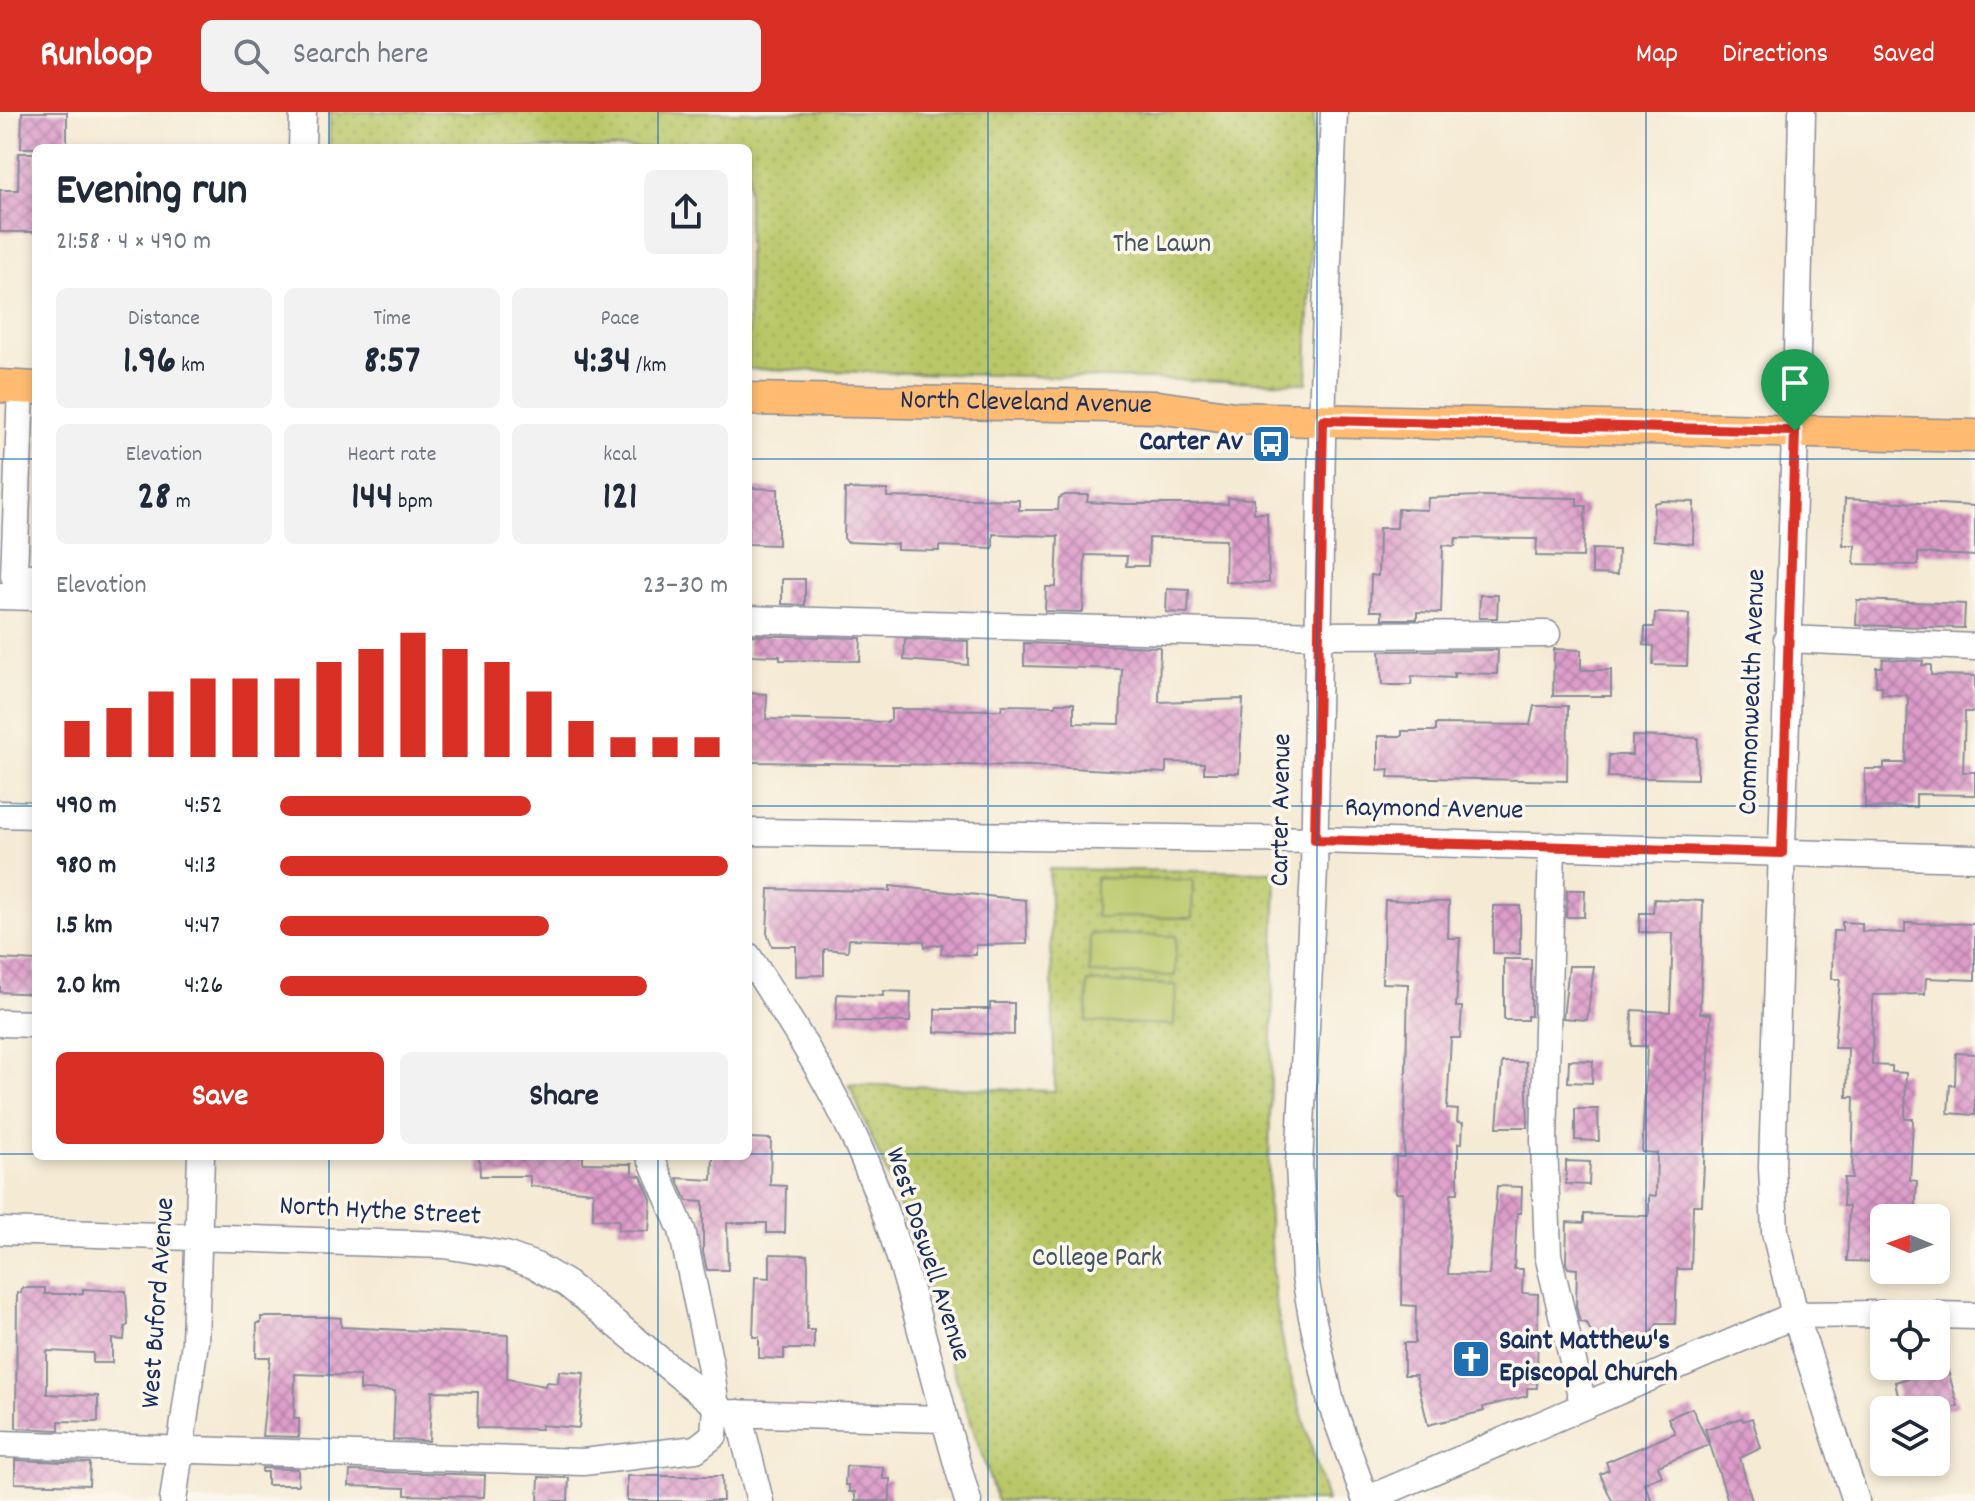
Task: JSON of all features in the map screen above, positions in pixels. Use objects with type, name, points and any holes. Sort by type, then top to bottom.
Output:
[{"type":"main road","name":"North Cleveland Avenue","points":[[752,399],[1158,407],[1234,418],[1975,436]]},
{"type":"street","points":[[302,144],[303,112]]},
{"type":"street","name":"Carter Avenue","points":[[1334,112],[1323,420],[1315,840],[1299,1165],[1305,1277],[1331,1403],[1366,1500]]},
{"type":"street","name":"Commonwealth Avenue","points":[[1802,112],[1772,1167],[1775,1232],[1795,1315],[1856,1501]]},
{"type":"street","points":[[19,387],[27,460],[14,576],[32,577]]},
{"type":"street","points":[[0,596],[32,597]]},
{"type":"street","points":[[752,619],[1319,635],[1547,634]]},
{"type":"street","points":[[1787,639],[1975,647]]},
{"type":"street","points":[[0,814],[32,815]]},
{"type":"street","name":"Raymond Avenue","points":[[752,832],[1315,840],[1975,858]]},
{"type":"street","points":[[1552,846],[1544,1141],[1548,1255],[1583,1404]]},
{"type":"street","name":"West Doswell Avenue","points":[[752,962],[806,1045],[863,1157],[897,1250],[968,1501]]},
{"type":"street","points":[[0,1023],[32,1024]]},
{"type":"street","name":"West Buford Avenue","points":[[173,1501],[195,1342],[201,1160]]},
{"type":"street","points":[[652,1160],[682,1230],[727,1410],[760,1501]]},
{"type":"street","name":"North Hythe Street","points":[[0,1231],[444,1245],[506,1255],[536,1266],[567,1284],[727,1410]]},
{"type":"street","points":[[1366,1500],[1795,1315],[1870,1314]]},
{"type":"street","points":[[1950,1315],[1975,1316]]},
{"type":"street","points":[[727,1410],[943,1419]]},
{"type":"street","points":[[0,1444],[614,1461],[696,1449],[714,1435],[727,1410]]},
{"type":"green space","name":"The Lawn","points":[[330,112],[1314,112],[1307,383],[752,369],[752,144],[329,144]]},
{"type":"green space","name":"College Park","points":[[1049,869],[1276,872],[1268,1204],[1275,1299],[1286,1359],[1327,1501],[997,1501],[895,1193],[849,1084],[1055,1091]]},
{"type":"green space","points":[[1096,878],[1193,880],[1192,918],[1096,917]]},
{"type":"green space","points":[[1090,934],[1176,936],[1175,976],[1089,973]]},
{"type":"green space","points":[[1088,982],[1176,985],[1174,1025],[1087,1022]]},
{"type":"building","points":[[22,112],[67,112],[67,144],[32,144],[32,148],[21,148]]},
{"type":"building","points":[[19,153],[32,153],[32,232],[0,232],[0,190],[18,190]]},
{"type":"building","points":[[752,488],[778,489],[778,545],[752,544]]},
{"type":"building","points":[[845,489],[887,490],[887,497],[1019,500],[1019,510],[1058,510],[1059,498],[1065,495],[1088,495],[1087,502],[1126,504],[1228,504],[1228,498],[1254,499],[1254,513],[1267,513],[1269,583],[1225,582],[1226,540],[1149,538],[1148,566],[1126,566],[1127,556],[1085,555],[1083,612],[1045,611],[1046,587],[1056,587],[1058,536],[993,534],[993,548],[939,546],[939,551],[897,550],[897,544],[847,542],[844,538]]},
{"type":"building","points":[[1428,498],[1577,498],[1577,506],[1586,506],[1583,557],[1536,556],[1537,539],[1456,538],[1455,546],[1443,545],[1441,613],[1417,612],[1417,619],[1382,619],[1382,611],[1370,611],[1371,575],[1378,576],[1379,528],[1397,528],[1398,509],[1427,510]]},
{"type":"building","points":[[1845,499],[1975,506],[1975,556],[1918,553],[1918,565],[1854,564],[1855,545],[1843,545]]},
{"type":"building","points":[[1694,502],[1693,544],[1653,540],[1654,503]]},
{"type":"building","points":[[1592,549],[1618,550],[1617,575],[1592,574]]},
{"type":"building","points":[[782,579],[805,579],[805,605],[782,604]]},
{"type":"building","points":[[1167,589],[1189,590],[1188,613],[1166,612]]},
{"type":"building","points":[[1480,595],[1498,595],[1497,618],[1479,618]]},
{"type":"building","points":[[1857,600],[1965,604],[1964,628],[1856,625]]},
{"type":"building","points":[[1655,613],[1689,614],[1687,666],[1653,665],[1654,646],[1644,645],[1645,627],[1654,627]]},
{"type":"building","points":[[752,635],[861,638],[860,661],[780,660],[780,656],[752,655]]},
{"type":"building","points":[[905,639],[968,641],[968,665],[904,660]]},
{"type":"building","points":[[1024,643],[1160,647],[1159,702],[1243,699],[1239,773],[1204,773],[1204,763],[1166,762],[1166,773],[1032,766],[752,762],[752,693],[767,694],[766,719],[887,722],[891,720],[891,709],[1001,710],[1002,705],[1056,706],[1056,703],[1074,703],[1074,723],[1120,724],[1122,669],[1024,666]]},
{"type":"building","points":[[1554,649],[1581,650],[1581,670],[1611,670],[1611,696],[1553,696]]},
{"type":"building","points":[[1498,650],[1497,674],[1454,673],[1454,678],[1412,676],[1411,685],[1382,685],[1380,651]]},
{"type":"building","points":[[1883,659],[1923,661],[1922,665],[1931,665],[1931,675],[1975,676],[1975,712],[1965,712],[1963,772],[1975,772],[1975,795],[1916,794],[1916,807],[1865,808],[1865,769],[1884,769],[1884,763],[1906,763],[1908,698],[1906,695],[1882,694],[1882,686],[1876,686],[1876,667],[1882,667]]},
{"type":"building","points":[[1534,706],[1568,706],[1567,781],[1388,777],[1389,769],[1378,770],[1378,736],[1402,736],[1402,731],[1436,731],[1436,724],[1530,725]]},
{"type":"building","points":[[1632,736],[1698,738],[1697,779],[1608,777],[1609,755],[1632,755]]},
{"type":"building","points":[[890,886],[1026,900],[1027,944],[976,945],[976,955],[941,954],[942,944],[925,947],[924,941],[849,939],[848,951],[824,949],[824,975],[796,976],[796,946],[772,946],[767,933],[769,889],[890,891]]},
{"type":"building","points":[[1567,890],[1585,890],[1584,917],[1566,917]]},
{"type":"building","points":[[1654,899],[1703,901],[1700,1013],[1711,1014],[1702,1205],[1693,1205],[1691,1269],[1677,1269],[1675,1324],[1657,1324],[1646,1342],[1630,1351],[1612,1351],[1598,1342],[1586,1323],[1580,1322],[1576,1306],[1577,1269],[1568,1268],[1566,1263],[1567,1222],[1584,1223],[1584,1214],[1649,1216],[1649,1195],[1656,1196],[1657,1153],[1642,1152],[1647,1046],[1631,1046],[1632,1010],[1670,1012],[1673,933],[1639,932],[1640,913],[1653,913]]},
{"type":"building","points":[[1385,900],[1449,902],[1448,938],[1460,938],[1456,1007],[1462,1007],[1460,1038],[1451,1038],[1447,1109],[1458,1110],[1457,1122],[1463,1123],[1462,1143],[1458,1143],[1458,1193],[1451,1193],[1448,1274],[1489,1275],[1497,1186],[1522,1187],[1521,1213],[1517,1213],[1514,1269],[1523,1269],[1522,1293],[1538,1294],[1537,1388],[1527,1388],[1527,1396],[1483,1407],[1484,1411],[1428,1425],[1416,1375],[1404,1375],[1404,1343],[1415,1343],[1416,1306],[1402,1305],[1403,1193],[1396,1193],[1396,1157],[1404,1157],[1408,984],[1382,983]]},
{"type":"building","points":[[1493,906],[1520,906],[1520,954],[1493,953]]},
{"type":"building","points":[[1842,922],[1862,923],[1862,931],[1905,933],[1905,923],[1975,924],[1975,980],[1926,978],[1925,994],[1873,995],[1872,1065],[1892,1066],[1892,1072],[1906,1073],[1905,1119],[1913,1119],[1910,1180],[1917,1181],[1916,1204],[1870,1204],[1870,1262],[1847,1261],[1849,1206],[1843,1206],[1844,1178],[1852,1178],[1854,1097],[1847,1097],[1848,1048],[1834,1048],[1840,979],[1832,979],[1833,931],[1842,931]]},
{"type":"building","points":[[0,959],[32,961],[32,994],[0,992]]},
{"type":"building","points":[[1504,959],[1531,959],[1531,1016],[1527,1016],[1527,1020],[1504,1020]]},
{"type":"building","points":[[1569,966],[1594,966],[1587,1020],[1563,1018]]},
{"type":"building","points":[[883,991],[911,992],[910,1022],[836,1021],[837,994],[883,996]]},
{"type":"building","points":[[990,1003],[1014,1003],[1014,1035],[935,1032],[935,1009],[990,1009]]},
{"type":"building","points":[[1956,1053],[1975,1054],[1975,1115],[1948,1113],[1950,1085],[1955,1085]]},
{"type":"building","points":[[1569,1060],[1593,1061],[1592,1083],[1568,1082]]},
{"type":"building","points":[[1502,1062],[1526,1062],[1528,1127],[1497,1127]]},
{"type":"building","points":[[1575,1109],[1598,1109],[1599,1141],[1575,1140]]},
{"type":"building","points":[[752,1138],[771,1139],[770,1185],[786,1186],[785,1233],[767,1233],[767,1223],[727,1223],[728,1270],[707,1270],[703,1252],[703,1202],[687,1201],[677,1178],[712,1180],[713,1160],[752,1160]]},
{"type":"building","points":[[479,1160],[583,1160],[583,1163],[632,1164],[632,1175],[641,1176],[651,1199],[649,1231],[618,1230],[619,1220],[593,1219],[593,1192],[530,1186],[530,1176],[480,1176]]},
{"type":"building","points":[[1566,1161],[1590,1162],[1589,1185],[1566,1184]]},
{"type":"building","points":[[770,1254],[807,1255],[807,1330],[814,1330],[814,1349],[784,1349],[784,1359],[759,1358],[759,1337],[753,1337],[755,1277],[770,1278]]},
{"type":"building","points":[[22,1288],[45,1288],[45,1294],[83,1294],[83,1289],[126,1291],[128,1325],[124,1340],[112,1339],[112,1363],[93,1363],[93,1353],[47,1351],[47,1394],[98,1396],[98,1422],[59,1421],[59,1430],[16,1428],[17,1293],[21,1293]]},
{"type":"building","points":[[261,1317],[328,1317],[341,1318],[341,1327],[508,1335],[507,1379],[545,1386],[546,1382],[558,1383],[559,1371],[584,1373],[579,1428],[541,1425],[541,1429],[477,1428],[478,1392],[432,1391],[429,1441],[393,1440],[395,1391],[360,1390],[360,1376],[295,1374],[294,1419],[299,1419],[299,1437],[262,1436],[270,1357],[256,1357],[257,1323],[261,1323]]},
{"type":"building","points":[[1950,1378],[1958,1406],[1950,1408],[1950,1396],[1898,1396],[1895,1382]]},
{"type":"building","points":[[1692,1408],[1709,1445],[1658,1466],[1662,1476],[1644,1483],[1652,1501],[1612,1501],[1600,1474],[1609,1470],[1606,1462],[1675,1433],[1668,1418]]},
{"type":"building","points":[[1742,1418],[1743,1421],[1752,1418],[1761,1448],[1740,1458],[1752,1501],[1728,1501],[1705,1429]]},
{"type":"building","points":[[15,1460],[90,1463],[89,1485],[15,1483]]},
{"type":"building","points":[[846,1466],[883,1467],[883,1479],[890,1479],[890,1501],[855,1501],[855,1492],[849,1492],[849,1485],[845,1485]]},
{"type":"building","points":[[262,1468],[298,1469],[298,1485],[267,1485],[267,1472],[262,1472]]},
{"type":"building","points":[[350,1471],[485,1475],[484,1497],[405,1495],[405,1488],[349,1486]]},
{"type":"building","points":[[627,1476],[722,1476],[723,1501],[627,1501]]},
{"type":"building","points":[[539,1477],[569,1478],[568,1501],[538,1501]]},
{"type":"place","name":"Carter Av","points":[[1271,444]]},
{"type":"place","name":"Saint Matthew's Episcopal Church","points":[[1471,1359]]},
{"type":"route","points":[[1323,420],[1795,431],[1782,853],[1315,840],[1323,420]]}]
